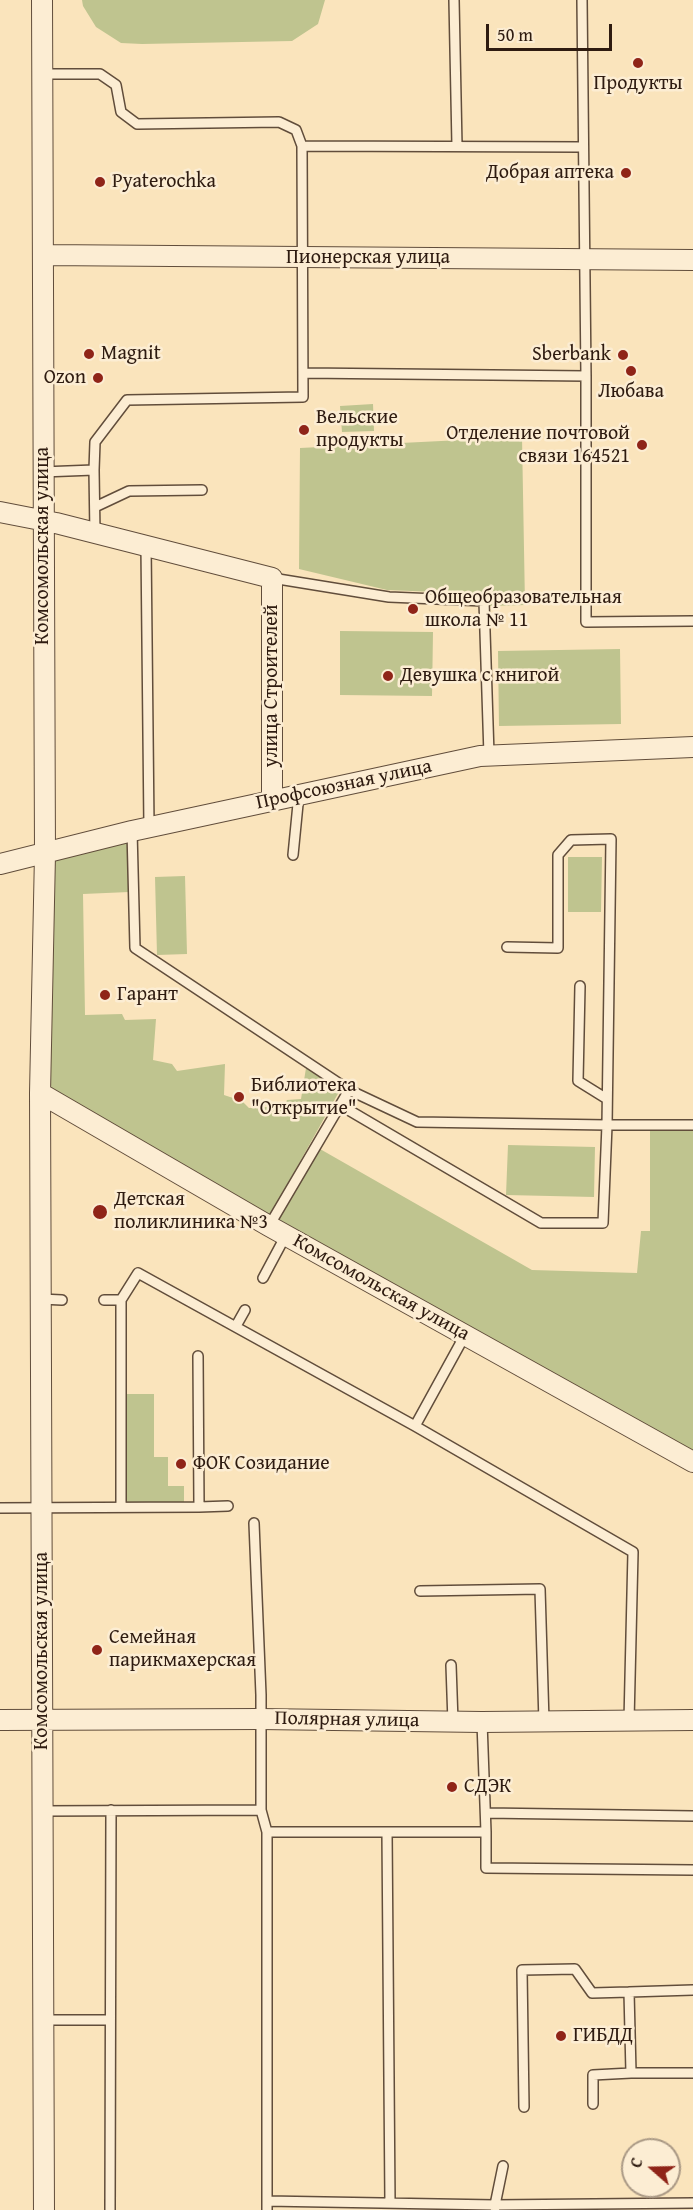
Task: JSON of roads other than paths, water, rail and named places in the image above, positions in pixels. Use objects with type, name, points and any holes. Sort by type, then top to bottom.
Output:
[{"type":"street","name":"Комсомольская улица","points":[[42,0],[42,522],[45,854],[40,1092],[44,2210]]},
{"type":"street","name":"Пионерская улица","points":[[43,255],[693,260]]},
{"type":"street","points":[[0,512],[272,578]]},
{"type":"street","name":"улица Строителей","points":[[272,578],[272,793]]},
{"type":"street","name":"Профсоюзная улица","points":[[0,864],[140,829],[489,755],[693,747]]},
{"type":"street","name":"Комсомольская улица","points":[[40,1092],[278,1230],[693,1462]]},
{"type":"street","name":"Полярная улица","points":[[0,1720],[260,1719],[544,1722],[693,1720]]},
{"type":"lane","points":[[454,0],[457,146]]},
{"type":"lane","points":[[582,0],[586,622],[693,621]]},
{"type":"lane","points":[[42,74],[100,74],[116,85],[121,112],[137,124],[279,122],[296,130],[302,146],[303,397],[127,400],[95,442],[95,534]]},
{"type":"lane","points":[[302,146],[582,147]]},
{"type":"lane","points":[[303,373],[586,376]]},
{"type":"lane","points":[[42,472],[94,470]]},
{"type":"lane","points":[[95,507],[129,491],[202,490]]},
{"type":"lane","points":[[146,546],[135,948],[349,1090],[417,1122],[693,1125]]},
{"type":"lane","points":[[272,578],[389,597],[484,602],[489,755]]},
{"type":"lane","points":[[293,855],[299,794]]},
{"type":"lane","points":[[340,1105],[541,1223],[603,1223],[608,1099],[611,839],[571,840],[558,855],[558,948],[507,948]]},
{"type":"lane","points":[[580,986],[578,1081],[608,1099]]},
{"type":"lane","points":[[263,1278],[278,1230],[349,1090]]},
{"type":"lane","points":[[121,1507],[121,1300],[138,1273],[415,1426],[633,1551],[629,1721]]},
{"type":"lane","points":[[41,1299],[62,1300]]},
{"type":"lane","points":[[104,1300],[121,1300]]},
{"type":"lane","points":[[236,1326],[245,1310]]},
{"type":"lane","points":[[415,1426],[465,1335]]},
{"type":"lane","points":[[198,1356],[199,1507]]},
{"type":"lane","points":[[0,1508],[228,1506]]},
{"type":"lane","points":[[254,1523],[261,1810],[267,1832],[267,2205],[390,2203],[495,2207],[693,2203]]},
{"type":"lane","points":[[420,1591],[540,1589],[544,1722]]},
{"type":"lane","points":[[451,1665],[453,1722]]},
{"type":"lane","points":[[482,1722],[486,1868],[693,1870]]},
{"type":"lane","points":[[43,1810],[261,1810]]},
{"type":"lane","points":[[110,2210],[111,1810]]},
{"type":"lane","points":[[486,1813],[693,1816]]},
{"type":"lane","points":[[267,1832],[486,1832]]},
{"type":"lane","points":[[387,1832],[390,2203]]},
{"type":"lane","points":[[524,2107],[522,1970],[575,1969],[592,1993],[693,1990]]},
{"type":"lane","points":[[629,1992],[631,2073]]},
{"type":"lane","points":[[43,2020],[110,2020]]},
{"type":"lane","points":[[593,2104],[593,2075],[693,2073]]},
{"type":"lane","points":[[495,2207],[503,2166]]},
{"type":"place","name":"Продукты","points":[[638,63]]},
{"type":"place","name":"Добрая аптека","points":[[626,173]]},
{"type":"place","name":"Pyaterochka","points":[[100,182]]},
{"type":"place","name":"Magnit","points":[[89,354]]},
{"type":"place","name":"Sberbank","points":[[623,355]]},
{"type":"place","name":"Любава","points":[[631,371]]},
{"type":"place","name":"Ozon","points":[[98,378]]},
{"type":"place","name":"Вельские продукты","points":[[304,430]]},
{"type":"place","name":"Отделение почтовой связи 164521","points":[[642,445]]},
{"type":"place","name":"Общеобразовательная школа № 11","points":[[413,609]]},
{"type":"place","name":"Девушка с книгой","points":[[388,676]]},
{"type":"place","name":"Гарант","points":[[105,995]]},
{"type":"place","name":"Библиотека \"Открытие\"","points":[[239,1097]]},
{"type":"place","name":"Детская поликлиника №3","points":[[100,1212]]},
{"type":"place","name":"ФОК Созидание","points":[[181,1464]]},
{"type":"place","name":"Семейная парикмахерская","points":[[97,1650]]},
{"type":"place","name":"СДЭК","points":[[452,1787]]},
{"type":"place","name":"ГИБДД","points":[[561,2036]]}]
